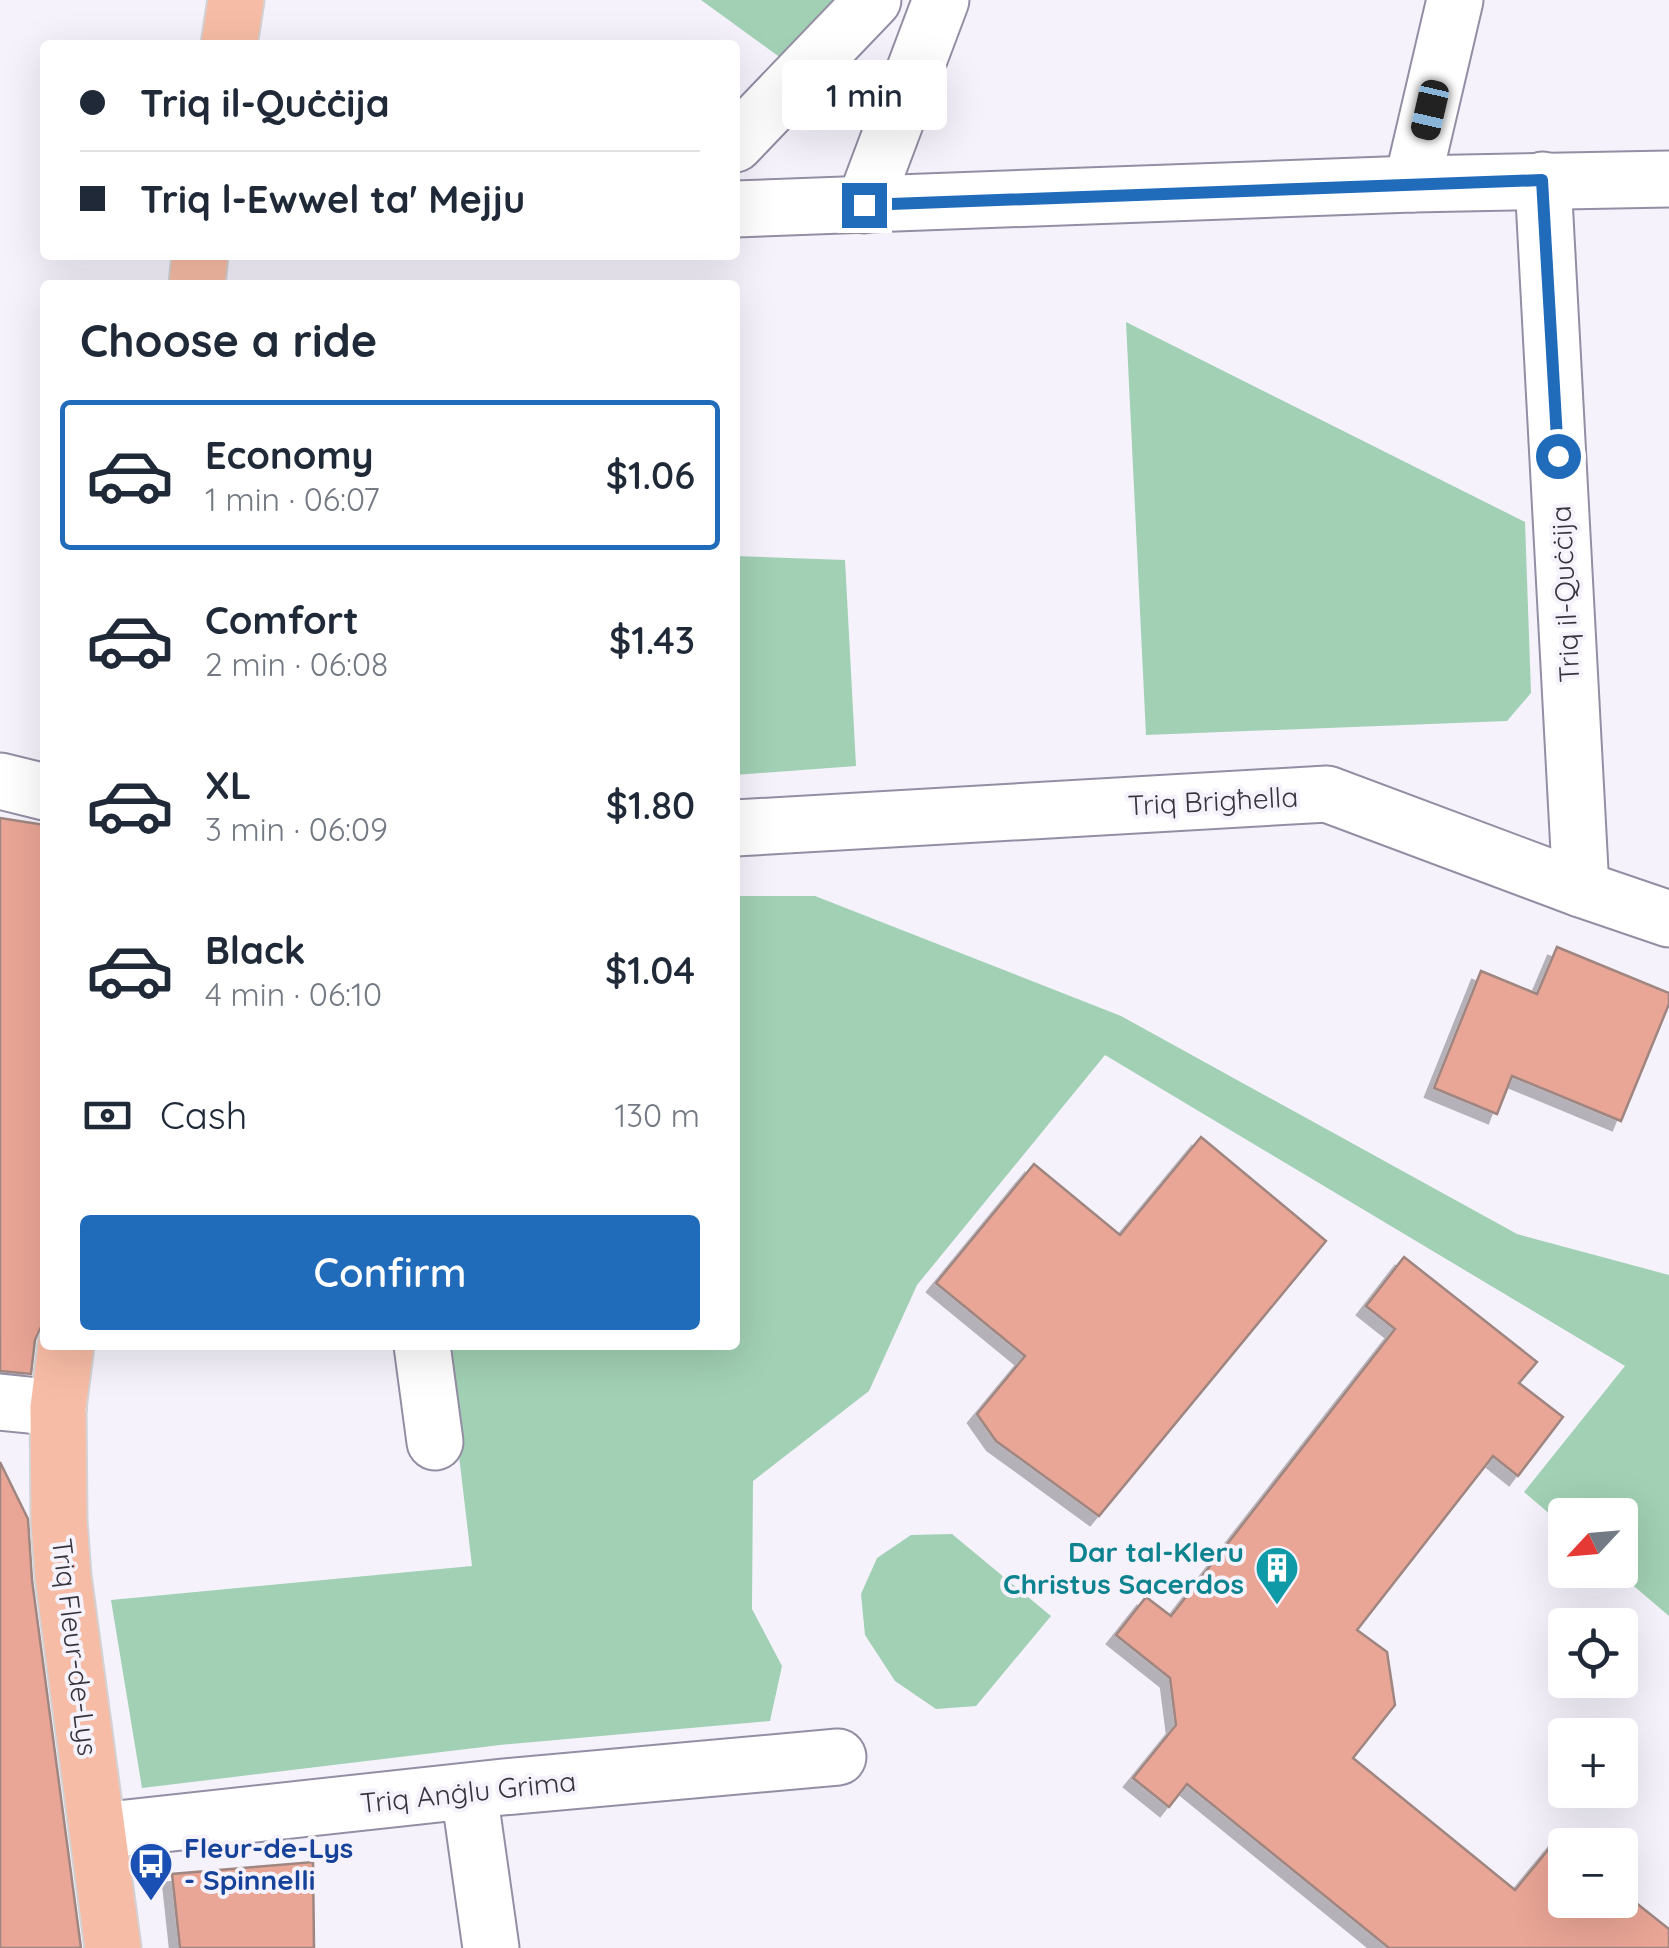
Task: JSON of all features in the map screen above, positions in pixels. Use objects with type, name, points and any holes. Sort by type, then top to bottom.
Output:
[{"type":"main road","points":[[231,40],[236,0]]},
{"type":"main road","name":"Triq Fleur-de-Lys","points":[[65,1350],[58,1408],[63,1576],[113,1948]]},
{"type":"street","points":[[740,139],[873,0]]},
{"type":"street","points":[[864,205],[941,0]]},
{"type":"street","points":[[1412,184],[1455,0]]},
{"type":"street","points":[[740,209],[1412,184],[1669,179]]},
{"type":"street","name":"Triq il-Quċċija","points":[[1542,180],[1580,888]]},
{"type":"street","points":[[0,781],[40,791]]},
{"type":"street","name":"Triq Brigħella","points":[[740,828],[1327,794],[1669,919]]},
{"type":"street","points":[[423,1350],[435,1442]]},
{"type":"street","points":[[0,1402],[58,1408]]},
{"type":"street","name":"Triq Anġlu Grima","points":[[99,1830],[502,1787],[838,1757]]},
{"type":"street","points":[[469,1792],[490,1948]]},
{"type":"green space","points":[[701,0],[835,0],[781,58]]},
{"type":"green space","points":[[1126,322],[1525,522],[1531,693],[1507,721],[1146,735]]},
{"type":"green space","points":[[740,556],[845,560],[856,766],[740,775]]},
{"type":"green space","points":[[740,896],[815,896],[1121,1016],[1517,1234],[1669,1275],[1669,1616],[1636,1588],[1638,1498],[1548,1498],[1548,1512],[1524,1492],[1625,1366],[1105,1055],[917,1285],[869,1391],[753,1481],[752,1609],[782,1666],[770,1721],[500,1745],[142,1788],[111,1600],[472,1566],[447,1350],[740,1350]]},
{"type":"green space","points":[[952,1534],[1051,1616],[976,1706],[936,1709],[895,1681],[865,1635],[861,1594],[877,1558],[911,1535]]},
{"type":"building","points":[[0,818],[40,824],[40,1329],[31,1374],[0,1371]]},
{"type":"building","points":[[1557,947],[1669,993],[1669,1004],[1621,1121],[1512,1076],[1497,1114],[1434,1088],[1481,971],[1537,994]]},
{"type":"building","points":[[1201,1137],[1326,1241],[1099,1516],[996,1441],[977,1414],[1025,1356],[936,1283],[1034,1164],[1120,1235]]},
{"type":"building","name":"Dar tal-Kleru Christus Sacerdos","points":[[1404,1257],[1537,1362],[1519,1383],[1563,1417],[1518,1476],[1493,1456],[1357,1630],[1387,1652],[1395,1705],[1353,1758],[1515,1890],[1548,1850],[1548,1918],[1638,1918],[1638,1904],[1669,1929],[1669,1948],[1389,1948],[1187,1784],[1169,1807],[1133,1778],[1176,1725],[1170,1678],[1116,1635],[1146,1597],[1171,1616],[1395,1329],[1366,1306]]},
{"type":"building","points":[[0,1462],[28,1519],[32,1580],[81,1948],[0,1948]]},
{"type":"building","points":[[313,1862],[314,1948],[180,1948],[172,1874]]},
{"type":"place","name":"Dar tal-Kleru Christus Sacerdos","points":[[1277,1606]]},
{"type":"place","name":"Fleur-de-Lys - Spinnelli","points":[[151,1902]]},
{"type":"route","points":[[864,205],[1542,180],[1558,456]]}]
